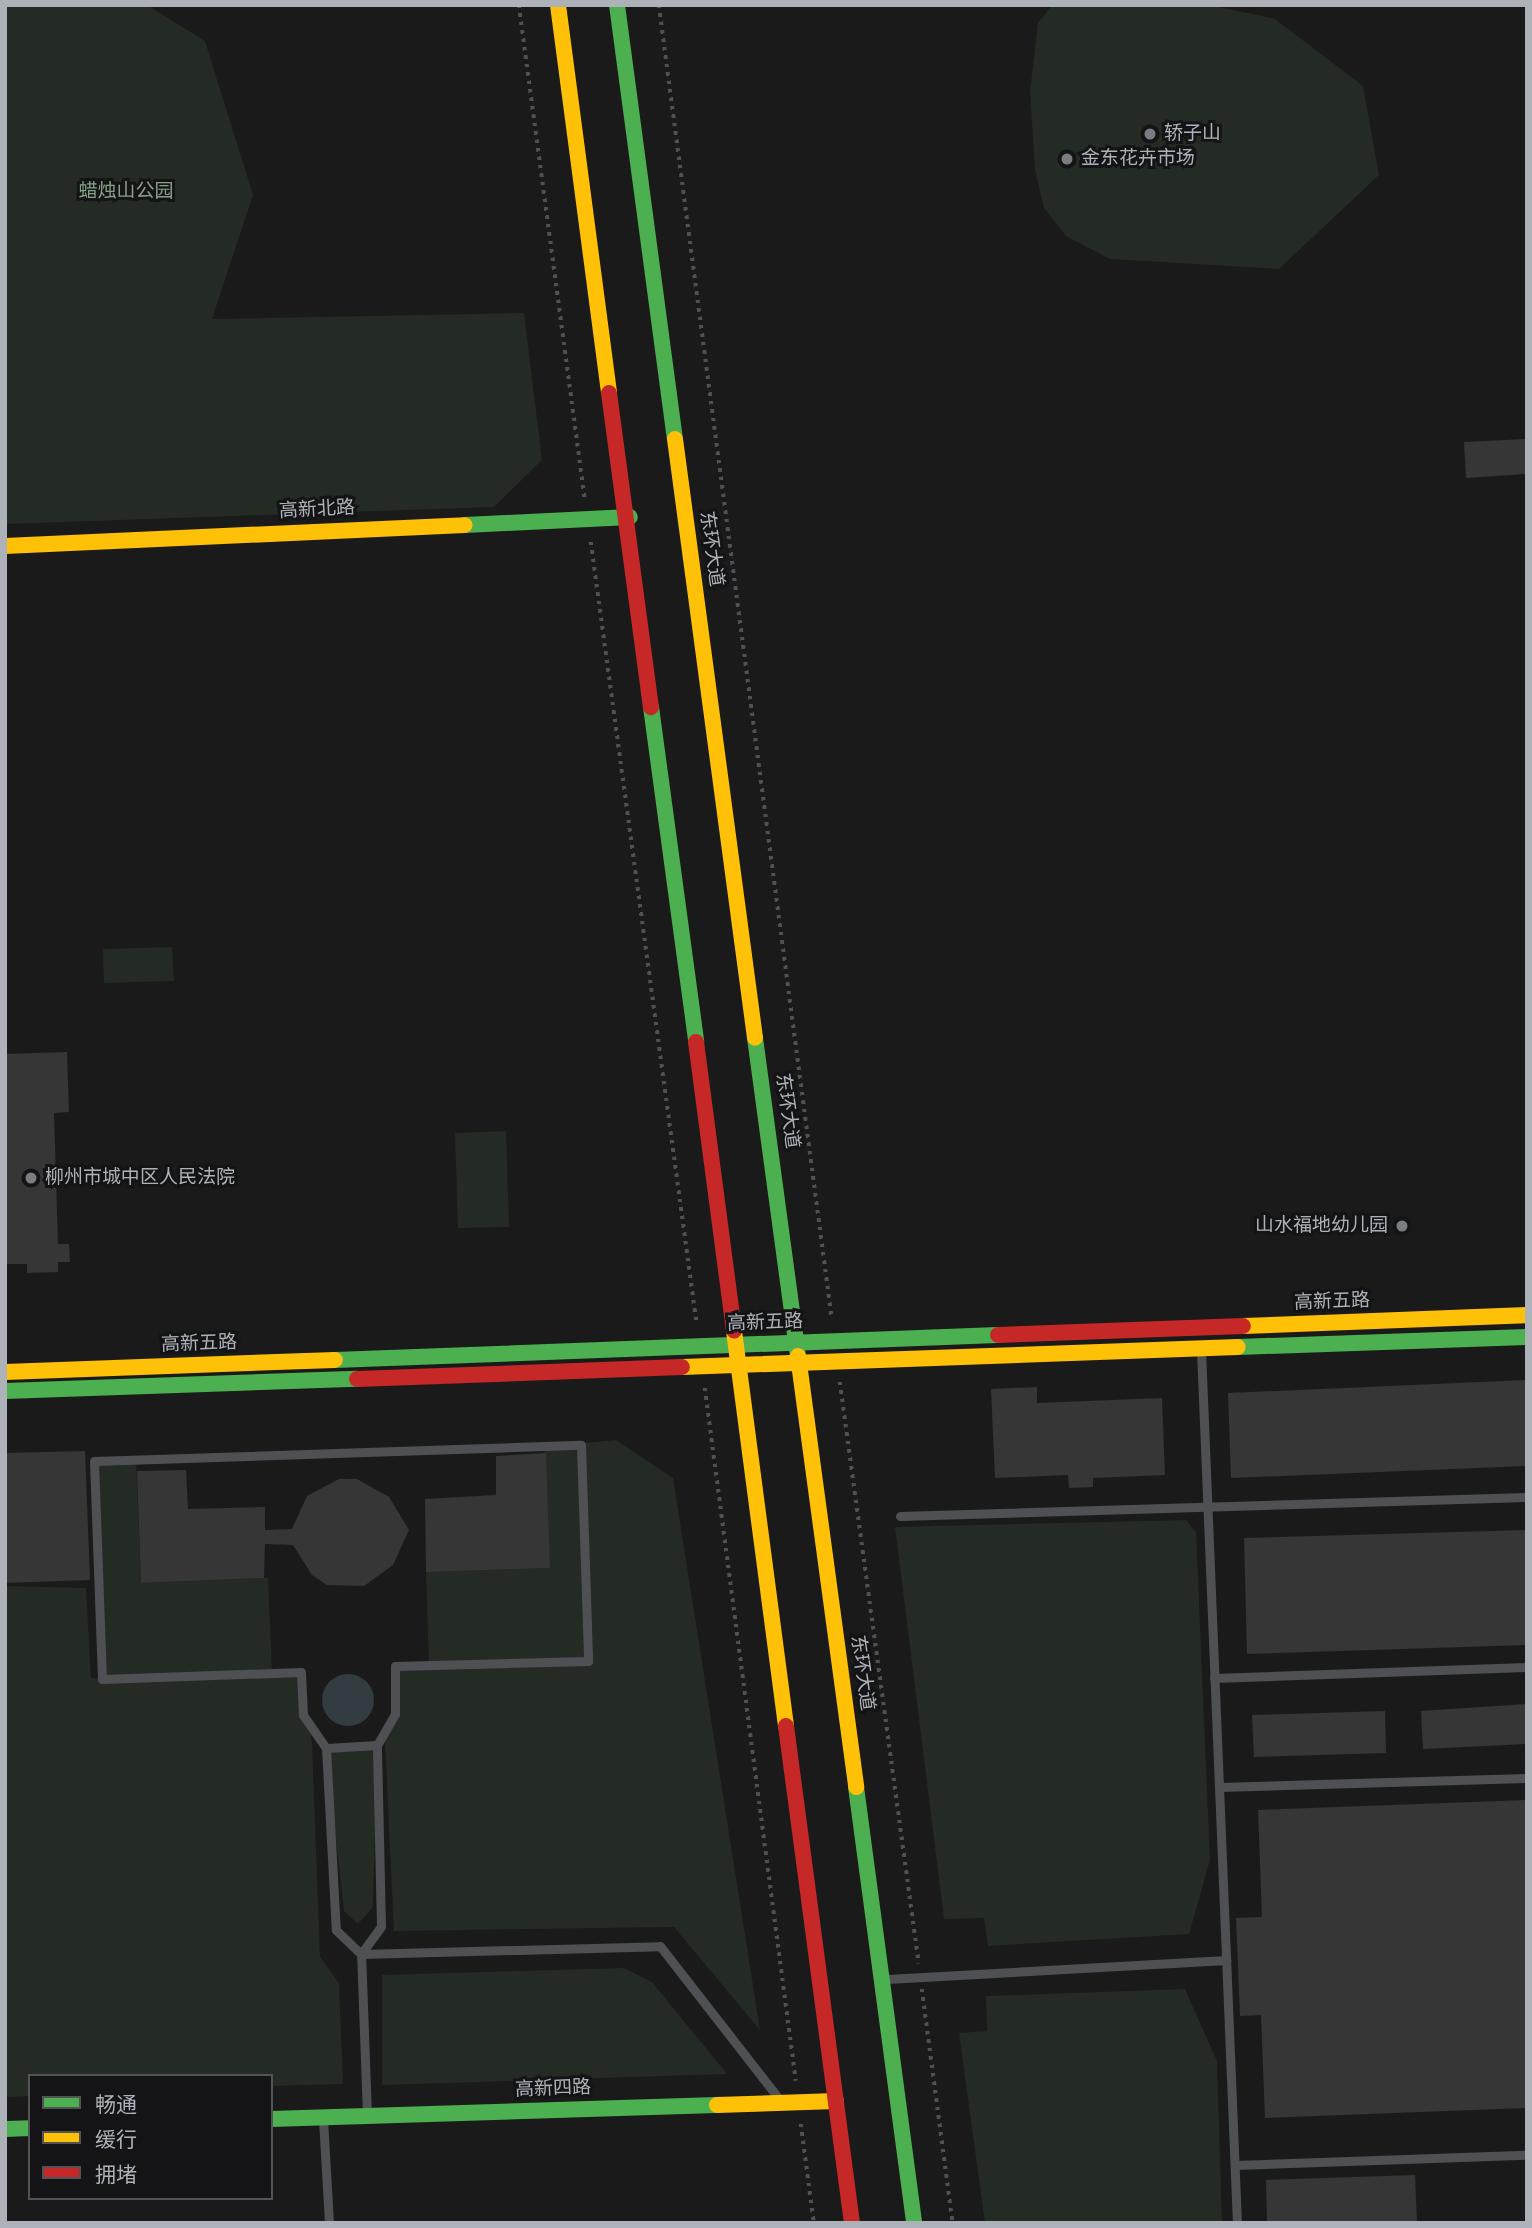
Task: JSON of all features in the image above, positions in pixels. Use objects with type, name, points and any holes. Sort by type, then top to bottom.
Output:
[{"type":"main road","points":[[558,5],[630,517],[734,1345],[852,2223]]},
{"type":"main road","name":"东环大道","points":[[617,5],[914,2223]]},
{"type":"main road","name":"高新北路","points":[[5,546],[630,517]]},
{"type":"main road","name":"高新五路","points":[[5,1372],[1527,1315]]},
{"type":"main road","points":[[5,1391],[1527,1337]]},
{"type":"main road","name":"高新四路","points":[[273,2119],[836,2101]]},
{"type":"main road","points":[[5,2129],[28,2128]]},
{"type":"lane","points":[[1200,1349],[1237,2223]]},
{"type":"lane","points":[[367,2115],[361,1954],[381,1926],[377,1745],[395,1714],[395,1666],[588,1661],[581,1445],[94,1461],[102,1679],[301,1672],[303,1715],[326,1748],[336,1930],[361,1954],[660,1946],[790,2103]]},
{"type":"lane","points":[[900,1516],[1527,1497]]},
{"type":"lane","points":[[1214,1678],[1527,1667]]},
{"type":"lane","points":[[326,1748],[377,1745]]},
{"type":"lane","points":[[1219,1787],[1527,1778]]},
{"type":"lane","points":[[882,1980],[1226,1960]]},
{"type":"lane","points":[[323,2117],[329,2223]]},
{"type":"lane","points":[[1235,2165],[1527,2155]]},
{"type":"path","points":[[519,5],[700,1347]]},
{"type":"path","points":[[659,5],[835,1342]]},
{"type":"path","points":[[837,1362],[953,2223]]},
{"type":"path","points":[[702,1366],[790,2103],[814,2223]]},
{"type":"green space","name":"蜡烛山公园","points":[[5,5],[147,5],[205,41],[253,195],[212,319],[524,313],[542,460],[494,507],[5,524]]},
{"type":"green space","points":[[1052,5],[1210,5],[1275,19],[1363,86],[1379,175],[1279,269],[1110,259],[1066,236],[1044,208],[1035,170],[1030,92],[1038,23]]},
{"type":"green space","points":[[172,947],[174,981],[104,983],[103,949]]},
{"type":"green space","points":[[506,1131],[509,1227],[458,1228],[455,1133]]},
{"type":"green space","points":[[616,1440],[673,1478],[760,2030],[674,1927],[394,1931],[385,1742],[395,1714],[395,1666],[429,1665],[426,1572],[550,1568],[544,1447]]},
{"type":"green space","points":[[136,1459],[141,1583],[268,1578],[272,1672],[301,1672],[312,1743],[320,1957],[339,1983],[343,2084],[273,2086],[273,2074],[28,2074],[28,2096],[5,2097],[5,1586],[86,1588],[91,1678],[102,1679],[94,1461]]},
{"type":"green space","points":[[1186,1520],[1196,1532],[1210,1860],[1189,1934],[988,1946],[984,1918],[944,1919],[895,1527]]},
{"type":"green space","points":[[377,1745],[373,1907],[358,1924],[344,1911],[326,1748]]},
{"type":"green space","points":[[624,1968],[652,1982],[727,2074],[382,2085],[382,1975]]},
{"type":"green space","points":[[1185,1989],[1217,2061],[1222,2223],[985,2223],[959,2033],[987,2031],[986,1996]]},
{"type":"shaded area","points":[[348,1674],[367,1681],[374,1700],[367,1719],[348,1726],[329,1719],[322,1700],[329,1681]]},
{"type":"building","points":[[1527,439],[1527,474],[1466,478],[1464,442]]},
{"type":"building","name":"柳州市城中区人民法院","points":[[67,1052],[69,1112],[54,1113],[58,1244],[69,1244],[70,1262],[58,1262],[58,1272],[27,1273],[27,1264],[5,1264],[5,1054]]},
{"type":"building","points":[[1527,1380],[1527,1466],[1231,1478],[1228,1393]]},
{"type":"building","points":[[1037,1387],[1037,1403],[1162,1398],[1165,1475],[1093,1478],[1093,1487],[1069,1488],[1068,1475],[995,1478],[991,1389]]},
{"type":"building","points":[[85,1451],[90,1580],[5,1583],[5,1453]]},
{"type":"building","points":[[546,1453],[550,1568],[426,1572],[425,1499],[496,1495],[496,1456]]},
{"type":"building","points":[[186,1470],[188,1509],[265,1507],[265,1530],[292,1529],[307,1496],[339,1479],[357,1479],[389,1497],[409,1530],[393,1565],[364,1586],[327,1585],[312,1575],[293,1545],[265,1544],[264,1578],[141,1583],[137,1471]]},
{"type":"building","points":[[1527,1530],[1527,1645],[1247,1654],[1244,1538]]},
{"type":"building","points":[[1527,1704],[1527,1744],[1423,1749],[1421,1711]]},
{"type":"building","points":[[1385,1711],[1386,1753],[1254,1757],[1252,1715]]},
{"type":"building","points":[[1527,1800],[1527,2108],[1265,2118],[1261,2015],[1240,2016],[1236,1918],[1262,1917],[1258,1810]]},
{"type":"building","points":[[1415,2175],[1417,2223],[1267,2223],[1266,2180]]},
{"type":"traffic: fast","points":[[617,5],[675,439]]},
{"type":"traffic: fast","points":[[465,525],[630,517]]},
{"type":"traffic: fast","points":[[651,707],[696,1042]]},
{"type":"traffic: fast","points":[[755,1038],[798,1356]]},
{"type":"traffic: fast","points":[[335,1360],[998,1335]]},
{"type":"traffic: fast","points":[[1238,1347],[1527,1337]]},
{"type":"traffic: fast","points":[[5,1391],[357,1379]]},
{"type":"traffic: fast","points":[[856,1787],[914,2223]]},
{"type":"traffic: fast","points":[[273,2119],[717,2105]]},
{"type":"traffic: fast","points":[[5,2129],[28,2128]]},
{"type":"traffic: slow","points":[[558,5],[609,393]]},
{"type":"traffic: slow","points":[[675,439],[755,1038]]},
{"type":"traffic: slow","points":[[5,546],[465,525]]},
{"type":"traffic: slow","points":[[1243,1326],[1527,1315]]},
{"type":"traffic: slow","points":[[734,1331],[786,1726]]},
{"type":"traffic: slow","points":[[682,1367],[1238,1347]]},
{"type":"traffic: slow","points":[[798,1356],[856,1787]]},
{"type":"traffic: slow","points":[[5,1372],[335,1360]]},
{"type":"traffic: slow","points":[[717,2105],[836,2101]]},
{"type":"traffic: jam","points":[[609,393],[651,707]]},
{"type":"traffic: jam","points":[[696,1042],[734,1331]]},
{"type":"traffic: jam","points":[[998,1335],[1243,1326]]},
{"type":"traffic: jam","points":[[357,1379],[682,1367]]},
{"type":"traffic: jam","points":[[786,1726],[852,2223]]},
{"type":"place","name":"轿子山","points":[[1150,134]]},
{"type":"place","name":"金东花卉市场","points":[[1067,159]]},
{"type":"place","name":"柳州市城中区人民法院","points":[[31,1178]]},
{"type":"place","name":"山水福地幼儿园","points":[[1402,1226]]}]
